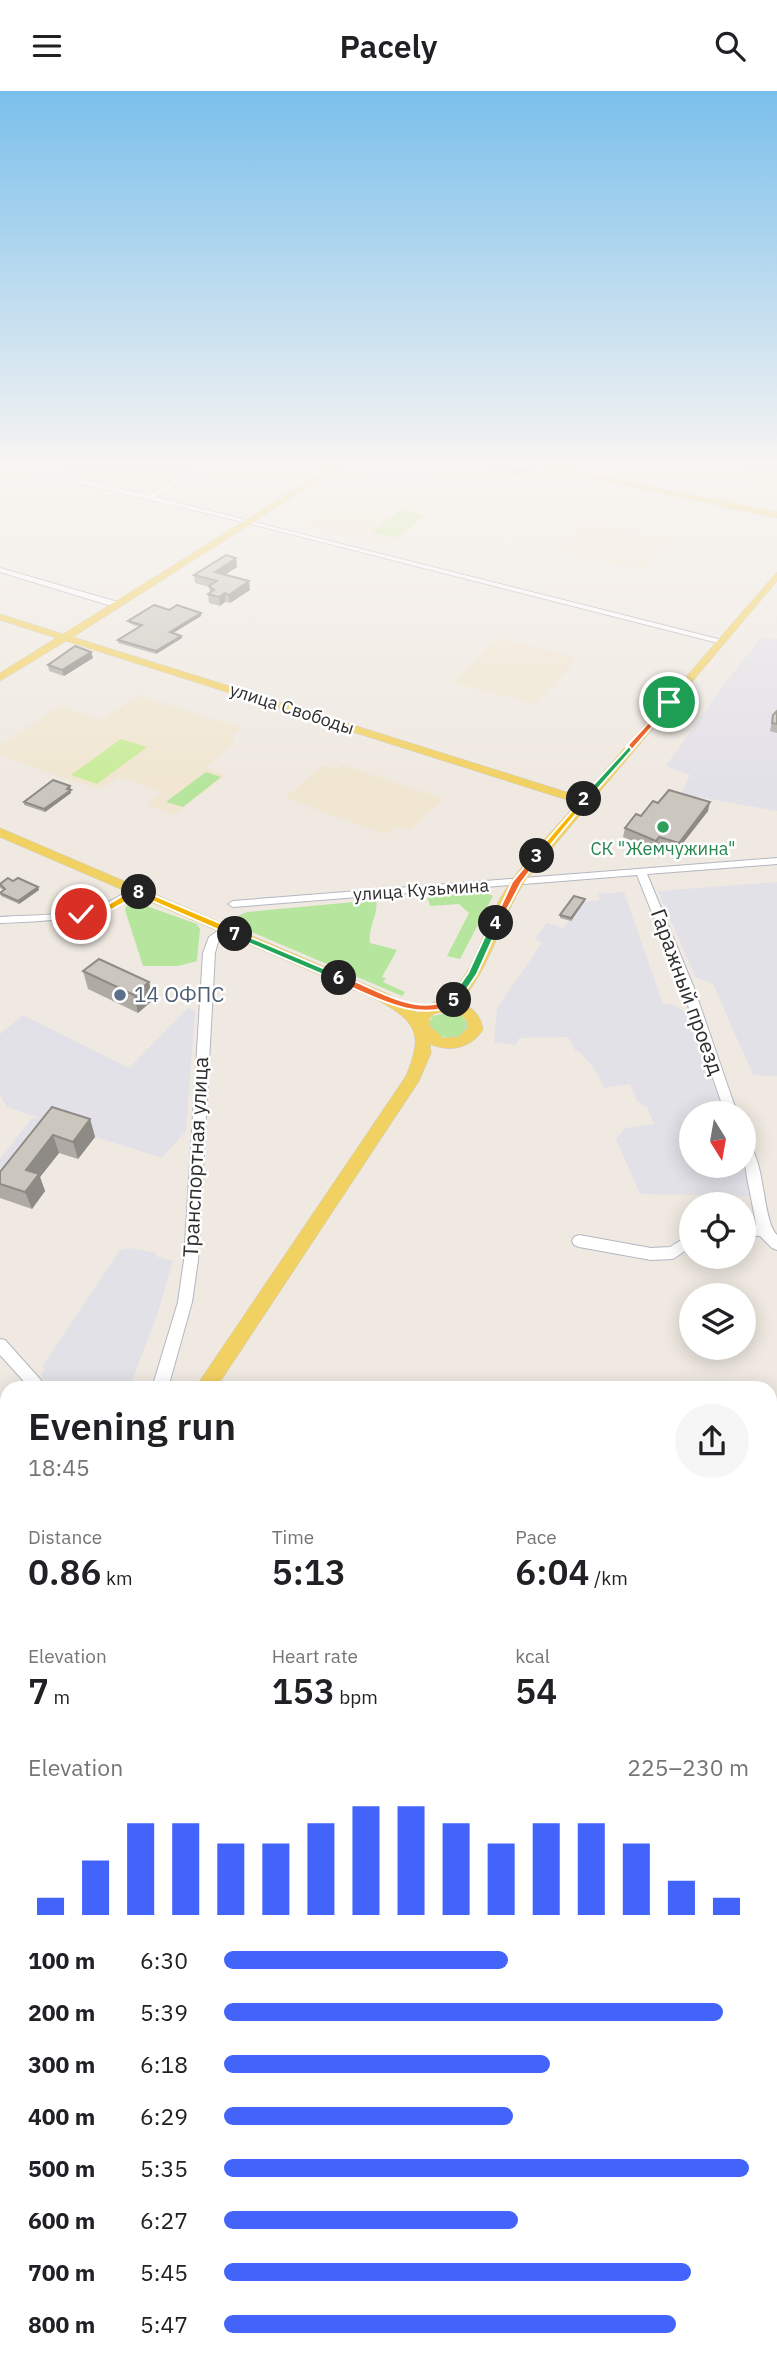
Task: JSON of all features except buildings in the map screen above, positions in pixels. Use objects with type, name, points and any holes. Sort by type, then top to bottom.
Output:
[{"type":"main road","points":[[0,678],[171,571]]},
{"type":"main road","points":[[210,1381],[413,1077],[422,1053],[421,1029],[424,1015],[459,995],[517,882],[777,575]]},
{"type":"main road","name":"улица Свободы","points":[[0,617],[583,801]]},
{"type":"main road","points":[[0,832],[383,997],[410,1012],[431,1039],[443,1044],[466,1040]]},
{"type":"main road","points":[[413,1077],[434,1058],[466,1040],[475,1030],[469,998],[472,974]]},
{"type":"main road","points":[[383,997],[419,1007],[461,1008],[474,1019]]},
{"type":"street","points":[[4,571],[118,605]]},
{"type":"street","points":[[445,571],[722,641]]},
{"type":"street","name":"улица Кузьмина","points":[[233,904],[777,862]]},
{"type":"street","name":"Гаражный проезд","points":[[641,872],[688,988],[727,1101]]},
{"type":"street","points":[[0,921],[97,912],[115,905],[136,891]]},
{"type":"street","name":"Транспортная улица","points":[[162,1381],[178,1330],[190,1271],[209,953],[213,940],[226,929]]},
{"type":"street","points":[[755,1178],[764,1231],[777,1244]]},
{"type":"street","points":[[756,1231],[764,1231]]},
{"type":"street","points":[[579,1241],[632,1252],[667,1254],[679,1249]]},
{"type":"street","points":[[0,1345],[33,1381]]},
{"type":"shaded area","points":[[499,638],[575,658],[568,670],[534,704],[452,682]]},
{"type":"shaded area","points":[[761,638],[777,639],[777,811],[681,794],[690,775],[666,766]]},
{"type":"shaded area","points":[[138,695],[241,728],[233,735],[234,743],[206,767],[226,775],[175,815],[146,804],[161,792],[132,781],[118,777],[102,789],[59,777],[0,755],[0,746],[60,706],[103,720]]},
{"type":"shaded area","points":[[323,765],[338,769],[343,765],[444,799],[410,830],[398,826],[384,834],[285,798]]},
{"type":"shaded area","points":[[777,882],[777,1076],[753,1075],[713,984],[695,977],[658,891]]},
{"type":"shaded area","points":[[624,892],[663,1004],[671,1004],[688,1013],[720,1101],[679,1101],[679,1178],[747,1178],[753,1192],[640,1194],[616,1139],[625,1128],[654,1124],[647,1107],[637,1101],[630,1084],[604,1088],[595,1070],[581,1053],[575,1050],[568,1037],[519,1038],[516,1045],[494,1042],[497,1008],[542,943],[535,939],[547,923],[563,928],[585,902],[600,900],[598,894]]},
{"type":"shaded area","points":[[188,1008],[195,1011],[186,1131],[162,1158],[58,1125],[0,1197],[0,1159],[32,1118],[42,1119],[7,1107],[0,1096],[0,1034],[23,1015],[129,1068]]},
{"type":"shaded area","points":[[130,1248],[156,1253],[155,1256],[173,1261],[156,1318],[132,1381],[46,1381],[41,1376],[45,1368],[42,1367],[120,1250]]},
{"type":"green space","points":[[121,739],[147,747],[97,784],[71,775]]},
{"type":"green space","points":[[206,772],[221,777],[183,807],[166,802]]},
{"type":"green space","points":[[481,891],[493,896],[460,959],[447,956],[469,913],[459,904],[430,906],[427,895]]},
{"type":"green space","points":[[376,900],[370,943],[397,950],[382,977],[386,978],[383,982],[405,992],[402,996],[242,928],[236,923],[238,916],[247,912]]},
{"type":"green space","points":[[138,903],[197,924],[200,929],[197,961],[178,966],[143,966],[125,910],[127,905]]},
{"type":"green space","points":[[451,1012],[460,1015],[467,1022],[463,1033],[448,1037],[431,1031],[429,1022],[433,1016]]},
{"type":"place","name":"СК \"Жемчужина\"","points":[[663,827]]},
{"type":"place","name":"14 ОФПС","points":[[120,995]]},
{"type":"route","points":[[81,914],[97,912],[115,905],[136,891],[383,997],[425,1008],[446,1005],[459,995],[472,974],[517,882],[669,702]]}]
